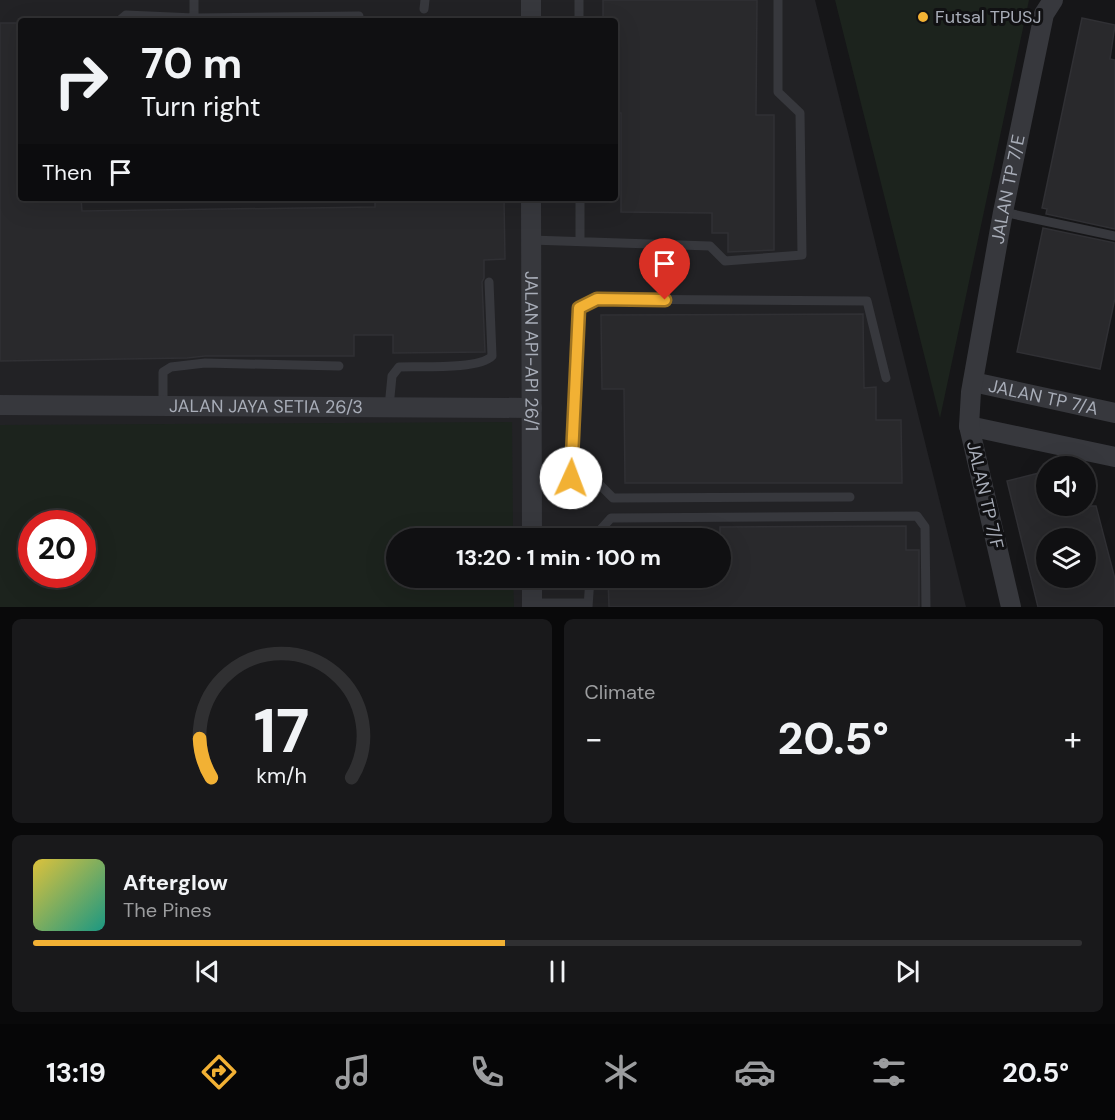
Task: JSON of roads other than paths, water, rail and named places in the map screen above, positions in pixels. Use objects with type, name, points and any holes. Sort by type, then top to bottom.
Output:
[{"type":"street","points":[[531,0],[531,18]]},
{"type":"street","name":"JALAN TP 7/E","points":[[973,382],[1003,212],[1044,14],[1053,0]]},
{"type":"street","name":"JALAN API-API 26/1","points":[[531,201],[532,528]]},
{"type":"street","name":"JALAN TP 7/A","points":[[973,382],[1115,412]]},
{"type":"street","name":"JALAN TP 7/F","points":[[973,382],[969,426],[1011,607]]},
{"type":"street","name":"JALAN JAYA SETIA 26/3","points":[[0,405],[532,408]]},
{"type":"street","points":[[969,426],[1115,457]]},
{"type":"street","points":[[532,588],[532,605]]},
{"type":"lane","points":[[194,0],[194,18]]},
{"type":"lane","points":[[579,0],[579,18]]},
{"type":"lane","points":[[531,240],[710,246],[725,261],[802,255],[800,113],[778,92],[778,0]]},
{"type":"lane","points":[[122,18],[126,15],[177,18]]},
{"type":"lane","points":[[249,18],[359,16],[359,18]]},
{"type":"lane","points":[[580,201],[580,241]]},
{"type":"lane","points":[[1003,212],[1115,236]]},
{"type":"lane","points":[[389,407],[392,376],[399,367],[470,364],[483,362],[492,356],[489,282]]},
{"type":"lane","points":[[571,478],[579,308],[597,299],[867,301],[886,378]]},
{"type":"lane","points":[[163,406],[163,372],[171,367],[205,363],[339,366]]},
{"type":"lane","points":[[532,478],[593,478],[613,498],[849,497]]},
{"type":"lane","points":[[602,528],[611,518],[917,516],[925,527],[926,607]]},
{"type":"lane","points":[[532,605],[588,605],[589,588]]},
{"type":"place","name":"Futsal TPUSJ","points":[[923,17]]}]
